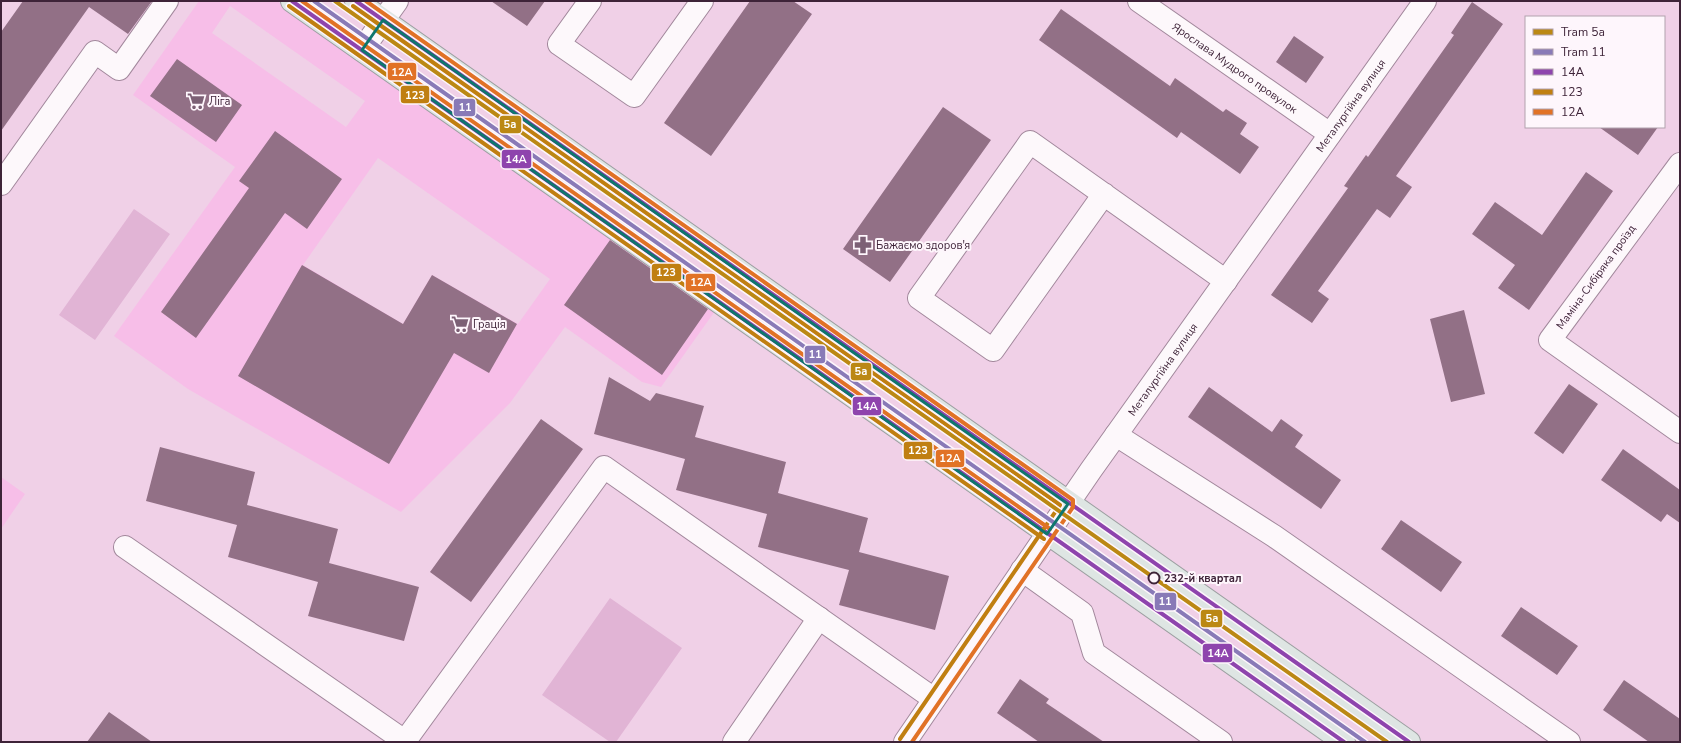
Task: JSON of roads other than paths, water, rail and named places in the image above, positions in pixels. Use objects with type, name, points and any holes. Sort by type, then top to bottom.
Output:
[{"type":"main road","points":[[292,1],[1344,742]]},
{"type":"main road","points":[[356,1],[1068,504],[1409,742]]},
{"type":"street","points":[[1,184],[95,52],[119,69],[167,1]]},
{"type":"street","points":[[362,50],[396,1]]},
{"type":"street","points":[[590,1],[560,44],[634,96],[702,1]]},
{"type":"street","name":"Ярослава Мудрого провулок","points":[[1139,1],[1330,134]]},
{"type":"street","name":"Металургійна вулиця","points":[[905,742],[1116,435],[1425,1]]},
{"type":"street","points":[[1104,194],[993,350],[919,298],[1030,142],[1104,194],[1226,281]]},
{"type":"street","name":"Маміна-Сибіряка проїзд","points":[[1680,164],[1550,340],[1680,432]]},
{"type":"street","points":[[1116,435],[1274,536],[1568,742]]},
{"type":"street","points":[[125,547],[406,742],[604,467],[934,698]]},
{"type":"street","points":[[1022,570],[1082,613],[1094,653],[1221,742]]},
{"type":"street","points":[[734,742],[820,618]]},
{"type":"tram line","name":"11","points":[[314,1],[1365,742]]},
{"type":"tram line","name":"5а","points":[[335,1],[1387,742]]},
{"type":"place","name":"Ліга","points":[[196,101]]},
{"type":"place","name":"Бажаємо здоров'я","points":[[863,245]]},
{"type":"place","name":"Грація","points":[[460,324]]},
{"type":"place","name":"232-й квартал","points":[[1154,578]]}]
